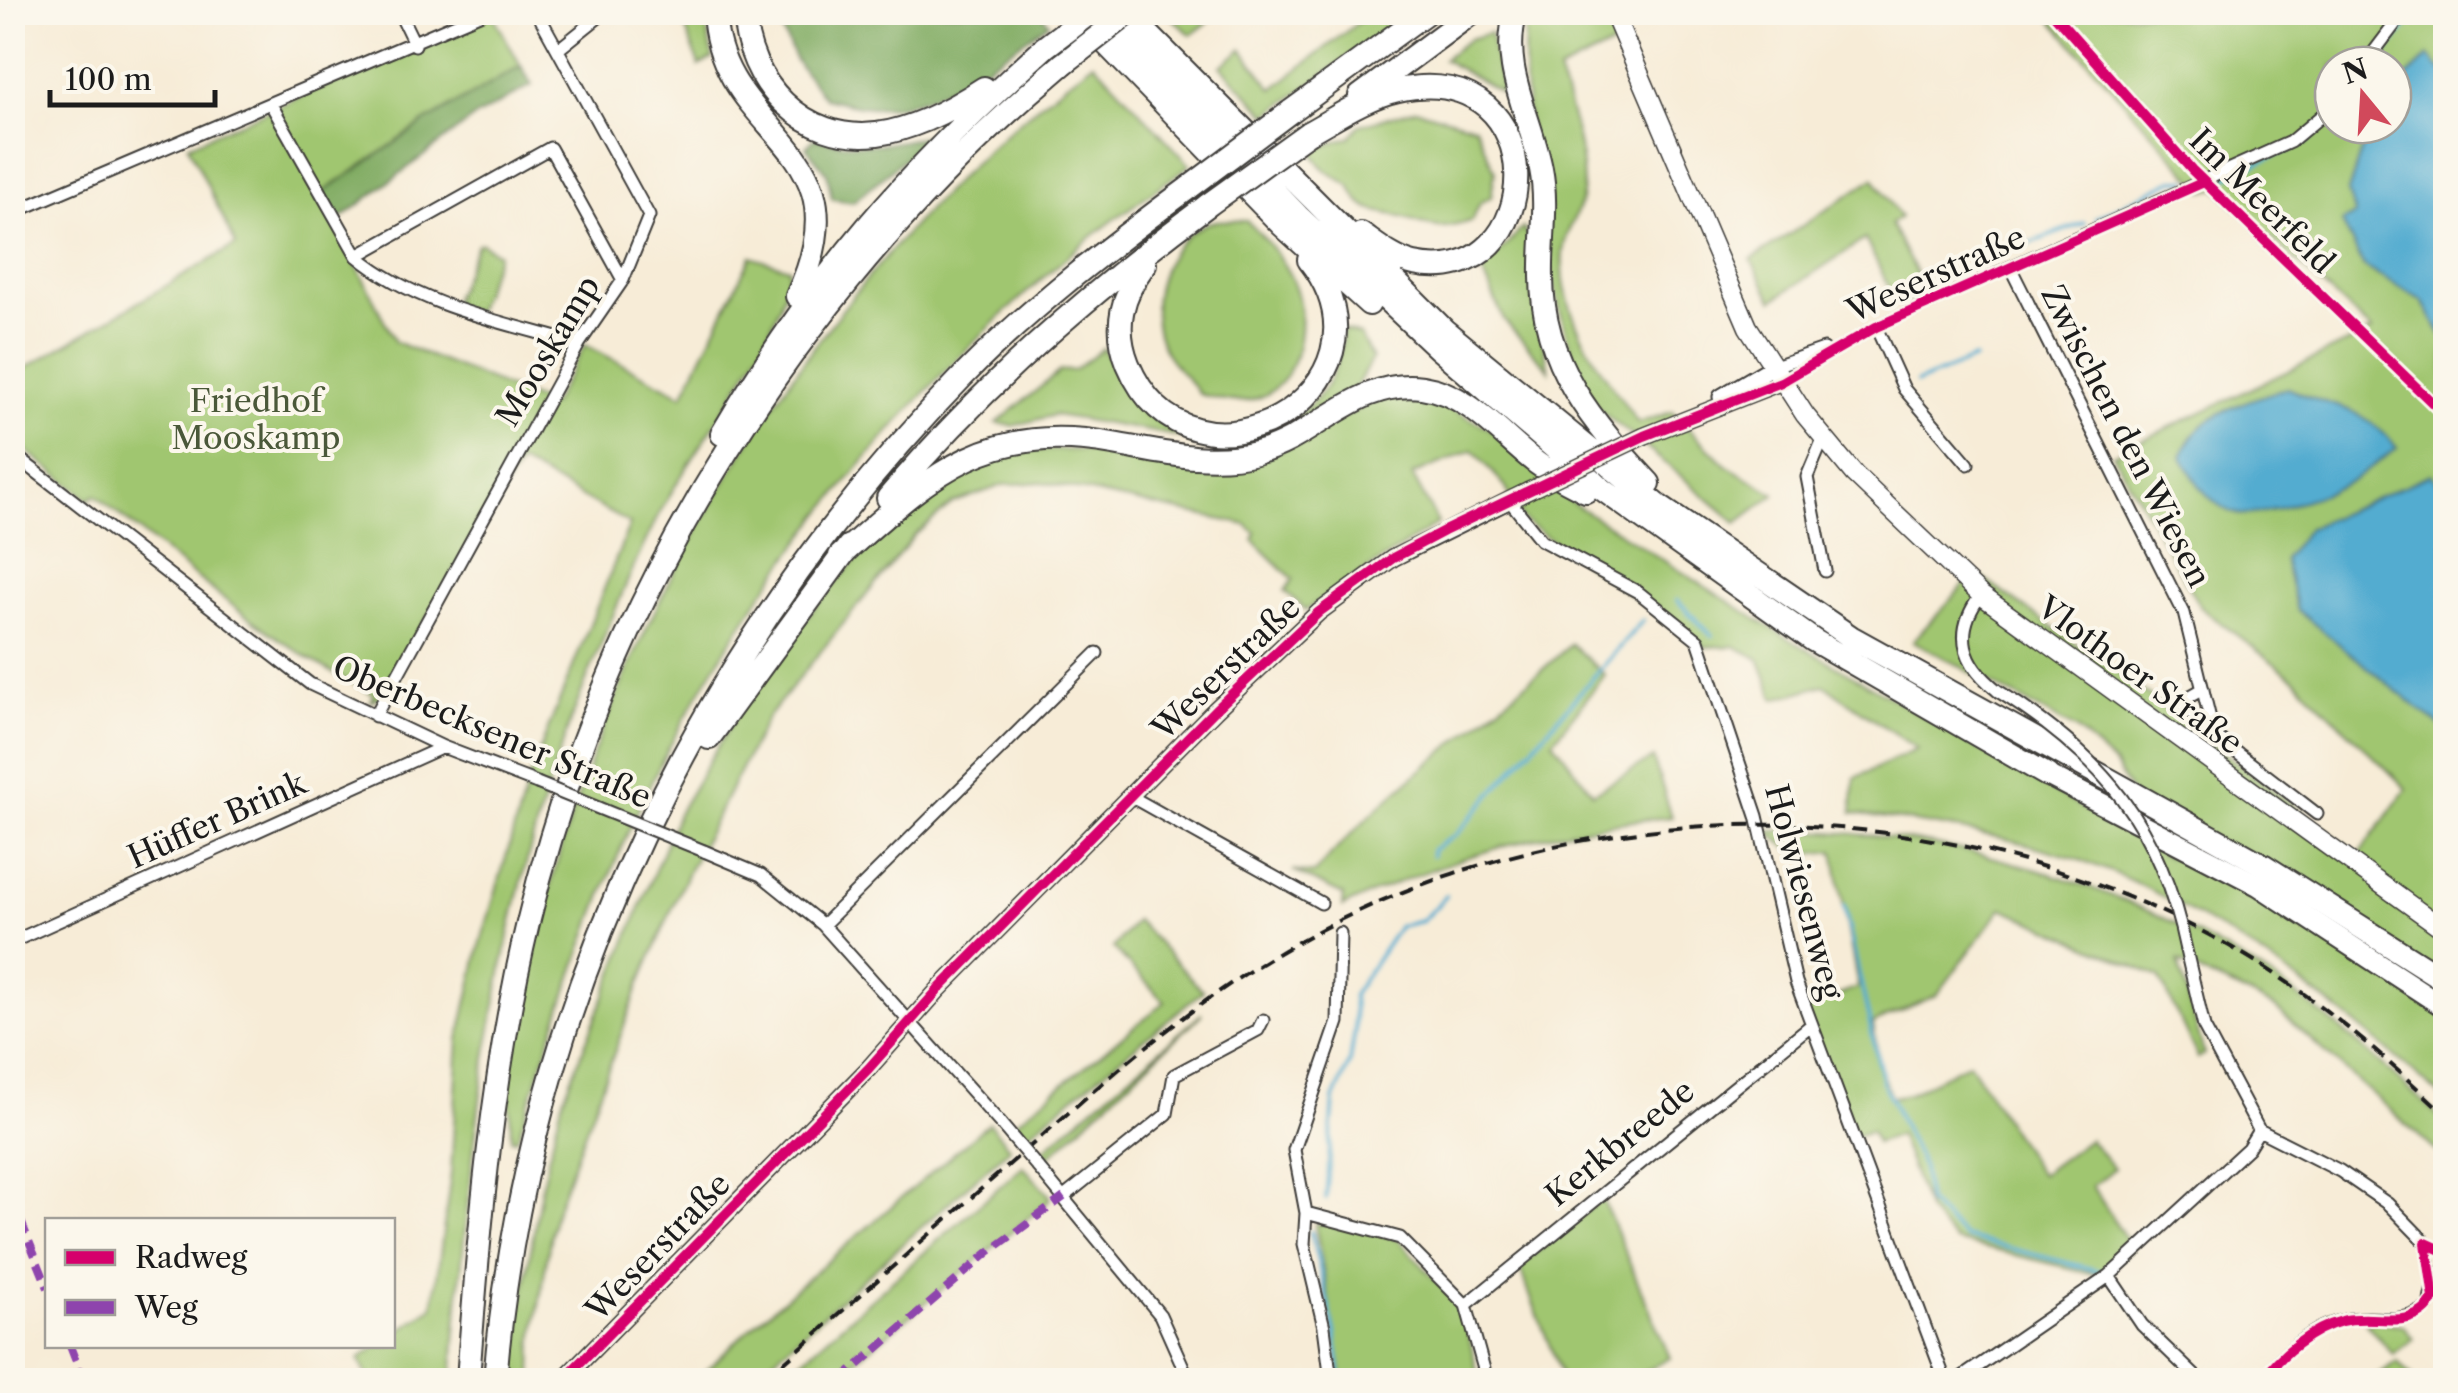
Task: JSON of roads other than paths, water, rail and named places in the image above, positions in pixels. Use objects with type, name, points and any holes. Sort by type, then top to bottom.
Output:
[{"type":"highway","points":[[674,538],[696,478],[772,349],[809,270],[819,233],[817,201],[798,155],[739,88],[724,58],[714,12]]},
{"type":"highway","points":[[744,12],[745,36],[757,72],[778,99],[812,124],[844,133],[876,134],[914,125],[980,91],[1046,48]]},
{"type":"highway","points":[[1077,12],[1282,225],[1432,361],[1586,491],[1750,612],[1812,640],[2048,774],[2258,884],[2446,1008]]},
{"type":"highway","points":[[772,349],[856,234],[913,172],[1090,12]]},
{"type":"highway","points":[[1102,12],[1298,216],[1439,350],[1602,489],[1812,640]]},
{"type":"highway","points":[[468,1380],[500,1057],[528,923],[578,756],[636,610],[674,538],[738,434],[852,279],[978,141],[1128,12],[1444,330],[1660,507],[1850,638],[2264,865],[2446,982]]},
{"type":"highway","points":[[1146,12],[1430,302],[1649,483],[1798,590],[1850,638]]},
{"type":"highway","points":[[495,1380],[518,1216],[556,1058],[602,928],[660,800],[752,638],[855,499],[908,437],[1026,316],[1190,187],[1427,12]]},
{"type":"highway","points":[[660,800],[840,556],[978,396],[1044,334],[1174,231],[1473,12]]},
{"type":"highway","points":[[1516,12],[1509,50],[1542,175],[1544,314],[1565,371],[1590,420],[1649,483]]},
{"type":"highway","points":[[1308,133],[1367,101],[1398,90],[1428,87],[1455,90],[1481,102],[1502,122],[1516,150],[1516,201],[1505,225],[1466,259],[1438,266],[1412,264],[1360,234]]},
{"type":"highway","points":[[1174,231],[1130,284],[1120,321],[1121,346],[1140,388],[1168,416],[1220,433],[1251,431],[1293,410],[1322,374],[1332,350],[1335,323],[1327,291],[1282,225]]},
{"type":"highway","points":[[840,556],[925,481],[964,458],[999,446],[1064,438],[1181,456],[1230,457],[1281,444],[1365,394],[1393,386],[1422,387],[1470,406],[1537,464],[1586,491]]},
{"type":"main road","name":"Vlothoer Straße","points":[[1612,12],[1722,274],[1777,374],[1823,438],[1902,525],[1981,595],[2167,734],[2446,930]]},
{"type":"street","points":[[398,12],[415,45]]},
{"type":"street","points":[[12,213],[272,106],[484,12]]},
{"type":"street","name":"Mooskamp","points":[[375,716],[579,344],[622,280],[649,216],[537,12]]},
{"type":"street","points":[[560,48],[604,12]]},
{"type":"street","name":"Im Meerfeld","points":[[2052,12],[2204,182],[2446,416]]},
{"type":"street","points":[[2379,45],[2404,12]]},
{"type":"street","points":[[272,106],[357,256],[393,284],[579,344]]},
{"type":"street","name":"Weserstraße","points":[[562,1380],[1130,796],[1319,612],[1393,558],[1876,326],[2290,142],[2313,123]]},
{"type":"street","points":[[357,256],[550,148],[622,280]]},
{"type":"street","name":"Zwischen den Wiesen","points":[[2010,267],[2184,613],[2214,736]]},
{"type":"street","points":[[1876,326],[1904,389],[1968,464]]},
{"type":"street","points":[[1823,438],[1807,477],[1825,570]]},
{"type":"street","name":"Oberbecksener Straße","points":[[12,452],[310,684],[443,748],[538,783],[761,876],[823,925],[1064,1197],[1160,1315],[1189,1380]]},
{"type":"street","name":"Holwiesenweg","points":[[1509,500],[1541,540],[1638,592],[1698,640],[1758,816],[1810,1025],[1945,1380]]},
{"type":"street","points":[[1981,595],[1966,620],[1962,636],[1965,654],[1980,677],[2076,745],[2132,811],[2166,874],[2204,1027],[2259,1130],[2372,1193],[2426,1243],[2446,1252]]},
{"type":"street","points":[[823,925],[1097,653]]},
{"type":"street","name":"Zwischen den Wiesen","points":[[2202,689],[2180,702],[2214,736],[2317,814]]},
{"type":"street","name":"Hüffer Brink","points":[[12,942],[443,748]]},
{"type":"street","points":[[1130,796],[1321,903]]},
{"type":"street","points":[[1331,1380],[1324,1327],[1304,1244],[1306,1213],[1294,1150],[1338,1022],[1340,933]]},
{"type":"street","points":[[1064,1197],[1167,1114],[1174,1076],[1258,1030],[1263,1020]]},
{"type":"street","name":"Kerkbreede","points":[[1466,1305],[1810,1025]]},
{"type":"street","points":[[1958,1380],[2108,1276],[2248,1148],[2259,1130]]},
{"type":"street","points":[[1306,1213],[1400,1238],[1466,1305],[1487,1380]]},
{"type":"street","points":[[2262,1380],[2278,1361],[2324,1328],[2344,1320],[2402,1320],[2429,1306],[2434,1286],[2426,1243]]},
{"type":"street","points":[[2108,1276],[2142,1325],[2198,1380]]},
{"type":"water","points":[[2429,56],[2441,71],[2445,68],[2445,341],[2423,301],[2364,267],[2342,222],[2355,215],[2348,192],[2363,145],[2413,145],[2413,71]]},
{"type":"water","points":[[2287,388],[2358,414],[2397,448],[2353,480],[2311,498],[2259,513],[2225,509],[2203,490],[2182,457],[2189,442],[2199,429],[2225,411]]},
{"type":"water","points":[[2431,474],[2445,492],[2445,730],[2297,610],[2284,559],[2308,528]]},
{"type":"waterway","points":[[2391,45],[2417,12]]},
{"type":"waterway","points":[[2218,181],[2313,135]]},
{"type":"waterway","points":[[2096,218],[2173,180],[2187,180]]},
{"type":"waterway","points":[[2028,244],[2084,223]]},
{"type":"waterway","points":[[1917,383],[1974,359]]},
{"type":"waterway","points":[[1677,600],[1712,636]]},
{"type":"waterway","points":[[1432,856],[1432,850],[1456,835],[1643,620]]},
{"type":"waterway","points":[[1326,1199],[1334,1099],[1350,1062],[1355,1029],[1353,995],[1399,926],[1422,921],[1446,896]]},
{"type":"waterway","points":[[1844,906],[1883,1083]]},
{"type":"waterway","points":[[1885,1087],[1923,1168],[1927,1202],[1964,1237],[2100,1271]]},
{"type":"waterway","points":[[1311,1232],[1335,1332],[1341,1380]]},
{"type":"railway","points":[[764,1380],[1118,1070],[1174,1024],[1264,962],[1376,903],[1495,861],[1619,835],[1745,825],[1872,831],[1996,854],[2117,892],[2231,947],[2289,984],[2370,1046],[2446,1115]]},
{"type":"park label","name":"Friedhof Mooskamp","points":[[256,420]]}]
